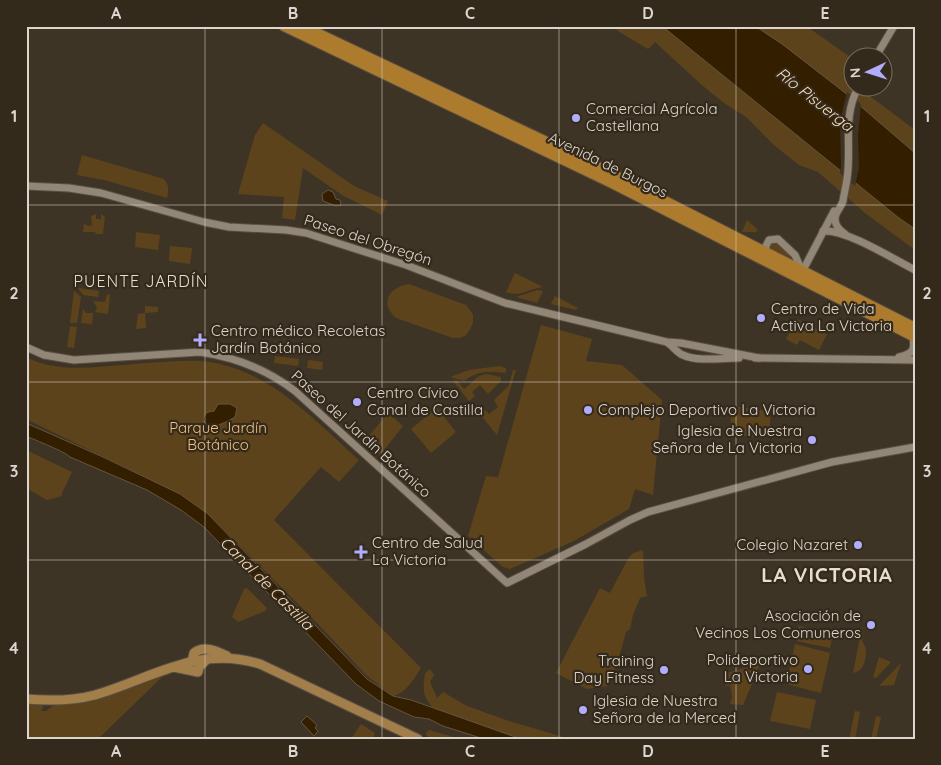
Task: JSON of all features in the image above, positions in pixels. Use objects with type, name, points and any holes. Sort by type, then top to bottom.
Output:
[{"type":"highway","name":"Avenida de Burgos","points":[[284,26],[801,274],[914,339]]},
{"type":"highway","name":"Avenida de Burgos","points":[[302,26],[572,154],[766,257]]},
{"type":"main road","points":[[192,661],[194,653],[201,648],[207,648],[234,658],[260,664],[418,739]]},
{"type":"main road","points":[[26,699],[46,701],[92,696],[192,661],[207,658],[234,658]]},
{"type":"main road","points":[[171,667],[198,672],[199,667],[207,658]]},
{"type":"street","points":[[881,48],[894,26]]},
{"type":"street","points":[[845,234],[835,224],[835,216],[843,201],[849,166],[848,119],[853,98]]},
{"type":"street","name":"Paseo del Obregón","points":[[26,186],[69,188],[101,193],[204,222],[306,233],[406,265],[504,303],[667,342],[758,358]]},
{"type":"street","points":[[801,274],[839,199],[843,196]]},
{"type":"street","points":[[823,230],[832,230],[845,234],[915,270]]},
{"type":"street","points":[[766,257],[769,240],[778,239],[795,255],[801,274]]},
{"type":"street","points":[[795,255],[805,256],[812,252]]},
{"type":"street","points":[[890,359],[908,356],[914,339]]},
{"type":"street","points":[[667,342],[682,355],[709,359],[915,360]]},
{"type":"street","name":"Paseo del Jardín Botánico","points":[[26,347],[44,355],[74,360],[200,352],[241,361],[271,374],[295,391],[507,583],[648,512],[832,462],[915,447]]},
{"type":"street","points":[[678,351],[687,348],[700,348]]},
{"type":"green space","points":[[614,26],[662,26],[915,229],[915,250],[865,213],[818,172],[799,165],[775,146],[746,117],[724,103],[703,86],[655,42],[648,49],[618,31]]},
{"type":"green space","points":[[755,26],[806,26],[844,53],[844,93],[817,71]]},
{"type":"green space","points":[[850,98],[872,98],[915,130],[915,153]]},
{"type":"green space","points":[[263,123],[354,186],[388,201],[382,215],[342,195],[303,168],[295,220],[282,218],[284,197],[238,194],[255,135]]},
{"type":"green space","points":[[82,155],[164,179],[168,188],[167,198],[104,180],[77,175]]},
{"type":"green space","points":[[596,163],[634,177],[668,199]]},
{"type":"green space","points":[[96,214],[96,219],[101,219],[101,214],[105,217],[103,234],[83,232],[84,224],[92,225],[91,216]]},
{"type":"green space","points":[[747,220],[758,230],[756,232],[742,232]]},
{"type":"green space","points":[[136,232],[160,235],[158,250],[135,247]]},
{"type":"green space","points":[[774,242],[778,243],[794,258],[794,262],[769,251]]},
{"type":"green space","points":[[170,246],[192,248],[190,264],[169,261]]},
{"type":"green space","points":[[515,273],[543,287],[515,294],[506,292]]},
{"type":"green space","points":[[409,284],[466,305],[473,315],[473,323],[465,336],[453,338],[396,318],[388,307],[387,301],[396,288]]},
{"type":"green space","points":[[78,288],[99,291],[98,297],[83,295]]},
{"type":"green space","points":[[537,290],[543,291],[537,303],[516,297]]},
{"type":"green space","points":[[74,291],[81,297],[77,323],[70,323]]},
{"type":"green space","points":[[107,294],[110,295],[108,314],[95,312],[97,307],[93,301],[105,302]]},
{"type":"green space","points":[[555,296],[578,308],[576,310],[551,304]]},
{"type":"green space","points":[[145,306],[158,307],[158,312],[145,313]]},
{"type":"green space","points":[[83,309],[86,313],[93,313],[92,324],[81,323]]},
{"type":"green space","points":[[145,313],[146,328],[136,329],[138,314]]},
{"type":"green space","points":[[797,319],[827,334],[819,350],[800,340],[797,345],[786,339]]},
{"type":"green space","name":"Complejo Deportivo La Victoria","points":[[541,325],[592,339],[586,361],[622,365],[662,400],[653,495],[635,489],[629,509],[574,541],[510,569],[503,567],[468,536],[486,476],[498,477]]},
{"type":"green space","points":[[70,326],[77,327],[74,348],[67,347]]},
{"type":"green space","points":[[275,356],[299,359],[298,366],[274,363]]},
{"type":"green space","name":"Parque Jardín Botánico","points":[[26,357],[50,365],[74,368],[181,361],[200,361],[224,365],[246,373],[267,384],[306,412],[359,460],[339,482],[321,467],[274,520],[421,668],[409,685],[402,692],[393,696],[367,676],[208,514],[180,494],[26,419]]},
{"type":"green space","points":[[308,360],[323,362],[322,370],[307,368]]},
{"type":"green space","points":[[499,366],[506,368],[506,373],[484,372],[469,377],[464,381],[450,377],[469,370]]},
{"type":"green space","points":[[513,370],[516,370],[497,435],[478,412],[483,408],[489,414],[498,407],[494,400],[509,385]]},
{"type":"green space","points":[[487,374],[501,377],[501,381],[488,394],[480,385],[472,392],[475,396],[469,401],[453,381],[457,380],[464,389],[477,378]]},
{"type":"green space","points":[[739,407],[769,411],[770,427],[766,435],[757,437],[736,435],[733,432],[731,420],[733,412]]},
{"type":"green space","points":[[437,408],[456,432],[431,453],[411,429]]},
{"type":"green space","points":[[388,413],[403,426],[380,455],[364,442]]},
{"type":"green space","points":[[26,450],[72,472],[62,496],[47,500],[26,488]]},
{"type":"green space","points":[[643,550],[647,596],[640,598],[630,629],[626,632],[619,658],[608,686],[587,689],[556,673],[600,588],[610,593],[629,557],[633,553]]},
{"type":"green space","points":[[247,588],[267,608],[265,611],[238,622],[232,617],[244,589]]},
{"type":"green space","points":[[799,626],[833,634],[830,648],[796,641]]},
{"type":"green space","points":[[862,627],[862,639],[866,649],[866,658],[860,670],[853,673]]},
{"type":"green space","name":"Polideportivo La Victoria","points":[[795,644],[830,653],[821,693],[786,684]]},
{"type":"green space","points":[[879,657],[891,662],[876,678],[873,677]]},
{"type":"green space","points":[[755,658],[759,667],[743,705],[730,704],[732,697],[730,685],[726,686],[722,674],[753,666],[751,660]]},
{"type":"green space","points":[[901,663],[894,685],[879,686]]},
{"type":"green space","points":[[430,669],[434,675],[430,682],[437,698],[443,692],[467,706],[570,739],[521,739],[433,708],[425,696],[424,688],[425,673]]},
{"type":"green space","points":[[171,670],[170,674],[162,677],[98,739],[26,739],[26,701],[42,705],[41,711],[46,711],[54,705],[66,703]]},
{"type":"green space","points":[[777,692],[816,700],[810,729],[770,721]]},
{"type":"green space","points":[[855,711],[860,712],[855,739],[849,739]]},
{"type":"green space","points":[[876,716],[881,717],[876,739],[871,739]]},
{"type":"green space","points":[[361,724],[375,733],[373,739],[351,739]]},
{"type":"green space","points":[[429,730],[460,739],[431,739],[426,733]]},
{"type":"water","name":"Río Pisuerga","points":[[662,26],[755,26],[782,44],[844,92],[844,98],[851,98],[915,153],[915,229]]},
{"type":"water","points":[[328,190],[333,192],[336,199],[340,200],[341,205],[336,206],[323,201],[322,194]]},
{"type":"water","points":[[218,404],[230,404],[237,408],[235,417],[225,423],[206,425],[203,419],[205,415],[208,412],[214,411]]},
{"type":"water","name":"Canal de Castilla","points":[[26,423],[180,494],[208,514],[367,679],[393,696],[411,700],[521,739],[484,739],[443,726],[429,719],[414,717],[379,701],[356,684],[204,527],[181,510],[147,490],[26,436]]},
{"type":"water","points":[[307,716],[317,725],[315,728],[318,731],[314,736],[301,722]]},
{"type":"pier","points":[[846,98],[854,98],[861,104],[858,135],[859,167],[855,186],[840,173],[840,121]]},
{"type":"place","name":"Comercial Agrícola Castellana","points":[[576,118]]},
{"type":"place","name":"Centro de Vida Activa La Victoria","points":[[761,318]]},
{"type":"place","name":"Centro médico Recoletas Jardín Botánico","points":[[200,340]]},
{"type":"place","name":"Centro Cívico Canal de Castilla","points":[[357,402]]},
{"type":"place","name":"Complejo Deportivo La Victoria","points":[[588,410]]},
{"type":"place","name":"Iglesia de Nuestra Señora de La Victoria","points":[[812,440]]},
{"type":"place","name":"Colegio Nazaret","points":[[858,545]]},
{"type":"place","name":"Centro de Salud La Victoria","points":[[361,552]]},
{"type":"place","name":"Asociación de Vecinos Los Comuneros","points":[[871,625]]},
{"type":"place","name":"Polideportivo La Victoria","points":[[808,669]]},
{"type":"place","name":"Training Day Fitness","points":[[664,670]]},
{"type":"place","name":"Iglesia de Nuestra Señora de la Merced","points":[[583,710]]},
{"type":"district","name":"PUENTE JARDÍN","points":[[141,281]]},
{"type":"district","name":"LA VICTORIA","points":[[827,575]]}]
